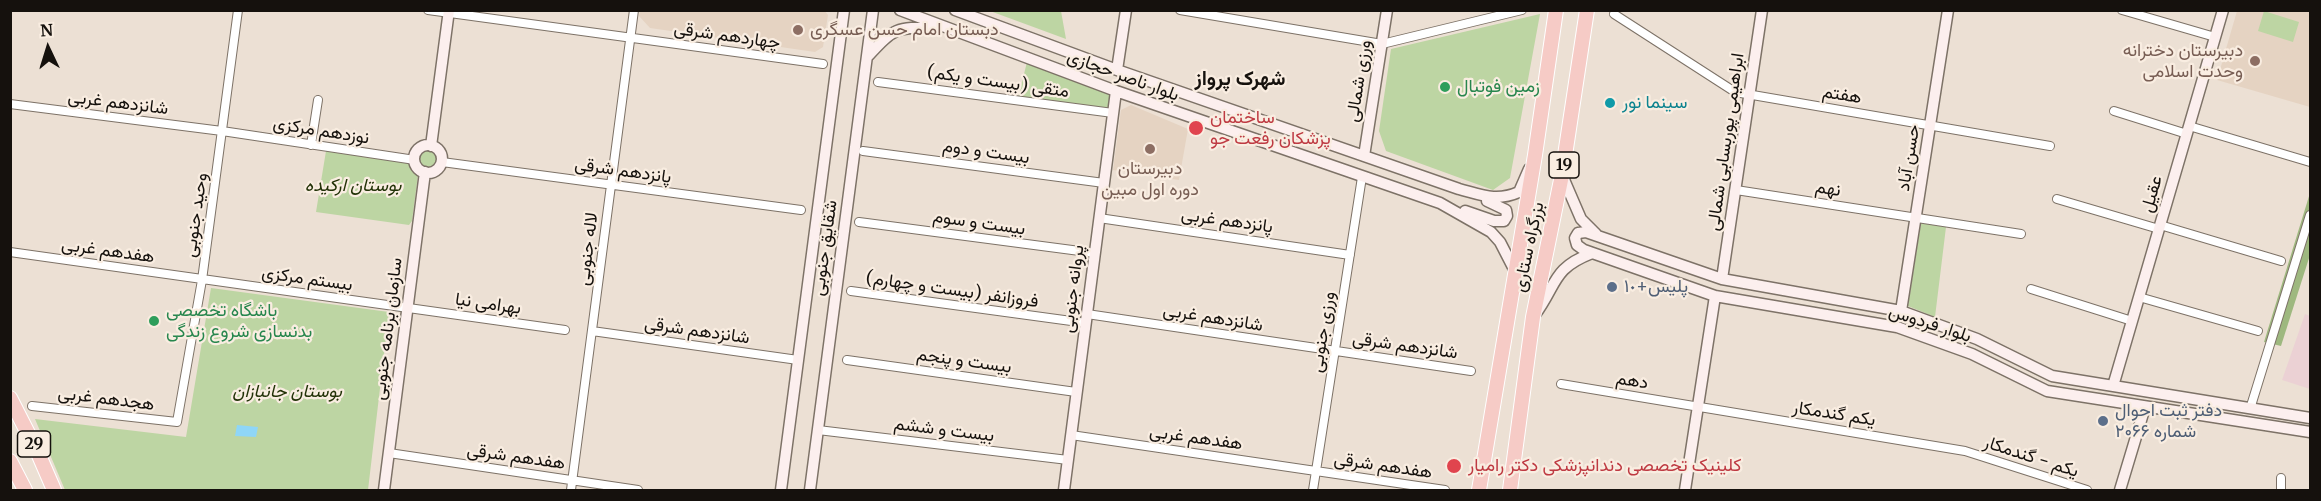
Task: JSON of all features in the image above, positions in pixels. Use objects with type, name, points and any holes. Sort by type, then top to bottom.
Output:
[{"type":"highway","name":"بزرگراه ستاری","points":[[1480,489],[1535,155],[1556,10]]},
{"type":"highway","name":"بزرگراه ستاری","points":[[1510,490],[1533,317],[1562,175],[1587,10]]},
{"type":"highway","name":"29","points":[[10,398],[54,490]]},
{"type":"highway","name":"29","points":[[10,460],[25,490]]},
{"type":"main road","points":[[837,10],[841,33]]},
{"type":"main road","name":"شقایق جنوبی","points":[[781,490],[844,10]]},
{"type":"main road","name":"شقایق جنوبی","points":[[810,490],[873,10]]},
{"type":"main road","name":"بلوار ناصر حجازی","points":[[900,10],[1116,91],[1440,203],[1491,232],[1500,242],[1516,274]]},
{"type":"main road","name":"بلوار ناصر حجازی","points":[[955,10],[1117,70],[1460,189],[1496,198],[1519,192],[1535,155]]},
{"type":"main road","points":[[1117,70],[1126,10]]},
{"type":"main road","name":"ورزی شمالی","points":[[1364,156],[1387,10]]},
{"type":"main road","name":"ابراهیمی پوربسابی شمالی","points":[[1722,279],[1762,10]]},
{"type":"main road","name":"حسن آباد","points":[[1901,311],[1948,10]]},
{"type":"main road","name":"عقیل","points":[[2113,386],[2223,10]]},
{"type":"main road","points":[[431,146],[449,12]]},
{"type":"main road","points":[[867,56],[891,33],[904,27],[944,28]]},
{"type":"main road","name":"پروانه جنوبی","points":[[1064,490],[1116,91]]},
{"type":"main road","points":[[431,146],[441,154],[442,162],[434,172],[425,172],[418,168],[415,160],[419,149],[431,146]]},
{"type":"main road","name":"سازمان برنامه جنوبی","points":[[384,490],[425,172]]},
{"type":"main road","points":[[1562,175],[1581,219],[1598,237]]},
{"type":"main road","points":[[1440,203],[1494,221],[1506,219],[1506,210],[1460,189]]},
{"type":"main road","points":[[1593,253],[1577,245],[1576,235],[1586,232],[1598,237]]},
{"type":"main road","name":"بلوار فردوس","points":[[1598,237],[1722,279],[1901,311],[1977,339],[2052,376],[2310,418]]},
{"type":"main road","points":[[1533,317],[1548,298],[1564,267],[1574,260],[1593,253]]},
{"type":"main road","name":"بلوار فردوس","points":[[1593,253],[1715,296],[1898,327],[1972,354],[2047,390],[2310,432]]},
{"type":"main road","points":[[1685,490],[1715,296]]},
{"type":"main road","points":[[2120,490],[2145,407]]},
{"type":"street","name":"وحید جنوبی","points":[[177,422],[202,280],[238,10]]},
{"type":"street","name":"چهاردهم شرقی","points":[[428,10],[823,64]]},
{"type":"street","name":"لاله جنوبی","points":[[571,490],[634,10]]},
{"type":"street","points":[[1180,10],[1382,44],[1522,10]]},
{"type":"street","points":[[2122,10],[2215,37]]},
{"type":"street","name":"هفتم","points":[[1614,14],[1735,92],[2050,146]]},
{"type":"street","name":"متقی (بیست و یکم)","points":[[878,82],[1113,113]]},
{"type":"street","points":[[311,145],[318,100]]},
{"type":"street","name":"شانزدهم غربی","points":[[10,104],[222,131]]},
{"type":"street","points":[[2114,111],[2310,162]]},
{"type":"street","name":"نوزدهم مرکزی","points":[[222,131],[415,160]]},
{"type":"street","name":"بیست و دوم","points":[[864,151],[1104,183]]},
{"type":"street","name":"پانزدهم شرقی","points":[[442,162],[801,210]]},
{"type":"street","name":"ورزی جنوبی","points":[[1313,490],[1362,177]]},
{"type":"street","name":"نهم","points":[[1736,190],[1916,218]]},
{"type":"street","points":[[2057,199],[2281,261]]},
{"type":"street","points":[[2250,409],[2310,215]]},
{"type":"street","name":"پانزدهم غربی","points":[[1099,218],[1350,255]]},
{"type":"street","points":[[1916,218],[2021,234]]},
{"type":"street","name":"بیست و سوم","points":[[859,222],[1095,253]]},
{"type":"street","name":"هفدهم غربی","points":[[10,252],[202,280]]},
{"type":"street","name":"بیستم مرکزی","points":[[202,280],[408,308]]},
{"type":"street","points":[[2031,290],[2132,321]]},
{"type":"street","name":"فروزانفر (بیست و چهارم)","points":[[851,291],[1086,318]]},
{"type":"street","points":[[2139,297],[2258,331]]},
{"type":"street","name":"بهرامی نیا","points":[[408,308],[565,330]]},
{"type":"street","name":"شانزدهم غربی","points":[[1086,318],[1335,351]]},
{"type":"street","name":"شانزدهم شرقی","points":[[592,331],[798,360]]},
{"type":"street","name":"شانزدهم شرقی","points":[[1335,351],[1471,371]]},
{"type":"street","name":"بیست و پنجم","points":[[847,360],[1077,392]]},
{"type":"street","name":"دهم","points":[[1561,384],[1698,407]]},
{"type":"street","name":"هجدهم غربی","points":[[32,406],[177,422]]},
{"type":"street","name":"یکم گندمکار","points":[[1698,407],[1965,451]]},
{"type":"street","name":"بیست و ششم","points":[[818,430],[1068,460]]},
{"type":"street","name":"هفدهم غربی","points":[[1071,435],[1316,472]]},
{"type":"street","name":"یکم - گندمکار","points":[[1965,451],[2087,490]]},
{"type":"street","name":"هفدهم شرقی","points":[[389,453],[638,490]]},
{"type":"street","name":"هفدهم شرقی","points":[[1316,472],[1445,490]]},
{"type":"street","points":[[2281,478],[2281,490]]},
{"type":"shaded area","points":[[824,10],[828,15],[823,47],[815,52],[650,28],[639,16],[640,11]]},
{"type":"shaded area","name":"دبیرستان دخترانه وحدت اسلامی","points":[[2237,11],[2310,11],[2310,107],[2217,80]]},
{"type":"shaded area","name":"دبیرستان دوره اول مبین","points":[[1131,105],[1188,129],[1179,180],[1113,170],[1121,110]]},
{"type":"shaded area","points":[[2305,314],[2310,316],[2310,389],[2282,380]]},
{"type":"green space","points":[[990,11],[1061,11],[1066,39]]},
{"type":"green space","points":[[2264,11],[2299,22],[2293,42],[2258,31]]},
{"type":"green space","points":[[1540,14],[1510,178],[1493,190],[1386,151],[1379,131],[1391,49]]},
{"type":"green space","points":[[1027,62],[1111,90],[1107,111],[1018,98]]},
{"type":"green space","points":[[429,150],[435,153],[438,159],[435,165],[429,168],[423,165],[420,159],[423,153]]},
{"type":"green space","name":"بوستان ارکیده","points":[[326,151],[411,163],[418,175],[412,221],[409,225],[316,212]]},
{"type":"green space","points":[[2310,193],[2310,255],[2281,346],[2264,342]]},
{"type":"green space","points":[[1921,223],[1946,227],[1935,317],[1908,306]]},
{"type":"green space","name":"بوستان جانبازان","points":[[211,288],[389,312],[368,490],[65,490],[35,419],[186,437]]},
{"type":"water","points":[[237,425],[258,427],[256,437],[235,436]]},
{"type":"place","name":"دبستان امام حسن عسگری","points":[[798,30]]},
{"type":"place","name":"دبیرستان دخترانه وحدت اسلامی","points":[[2255,61]]},
{"type":"place","name":"زمین فوتبال","points":[[1445,87]]},
{"type":"place","name":"سینما نور","points":[[1610,103]]},
{"type":"place","name":"ساختمان پزشكان رفعت جو","points":[[1196,128]]},
{"type":"place","name":"دبیرستان دوره اول مبین","points":[[1150,149]]},
{"type":"place","name":"پلیس+١٠","points":[[1612,287]]},
{"type":"place","name":"باشگاه تخصصی بدنسازی شروع زندگی","points":[[154,321]]},
{"type":"place","name":"دفتر ثبت احوال شماره ۲۰۶۶","points":[[2103,421]]},
{"type":"place","name":"کلینیک تخصصی دندانپزشکی دکتر رامیار","points":[[1454,466]]},
{"type":"district","name":"شهرک پرواز","points":[[1240,79]]}]
